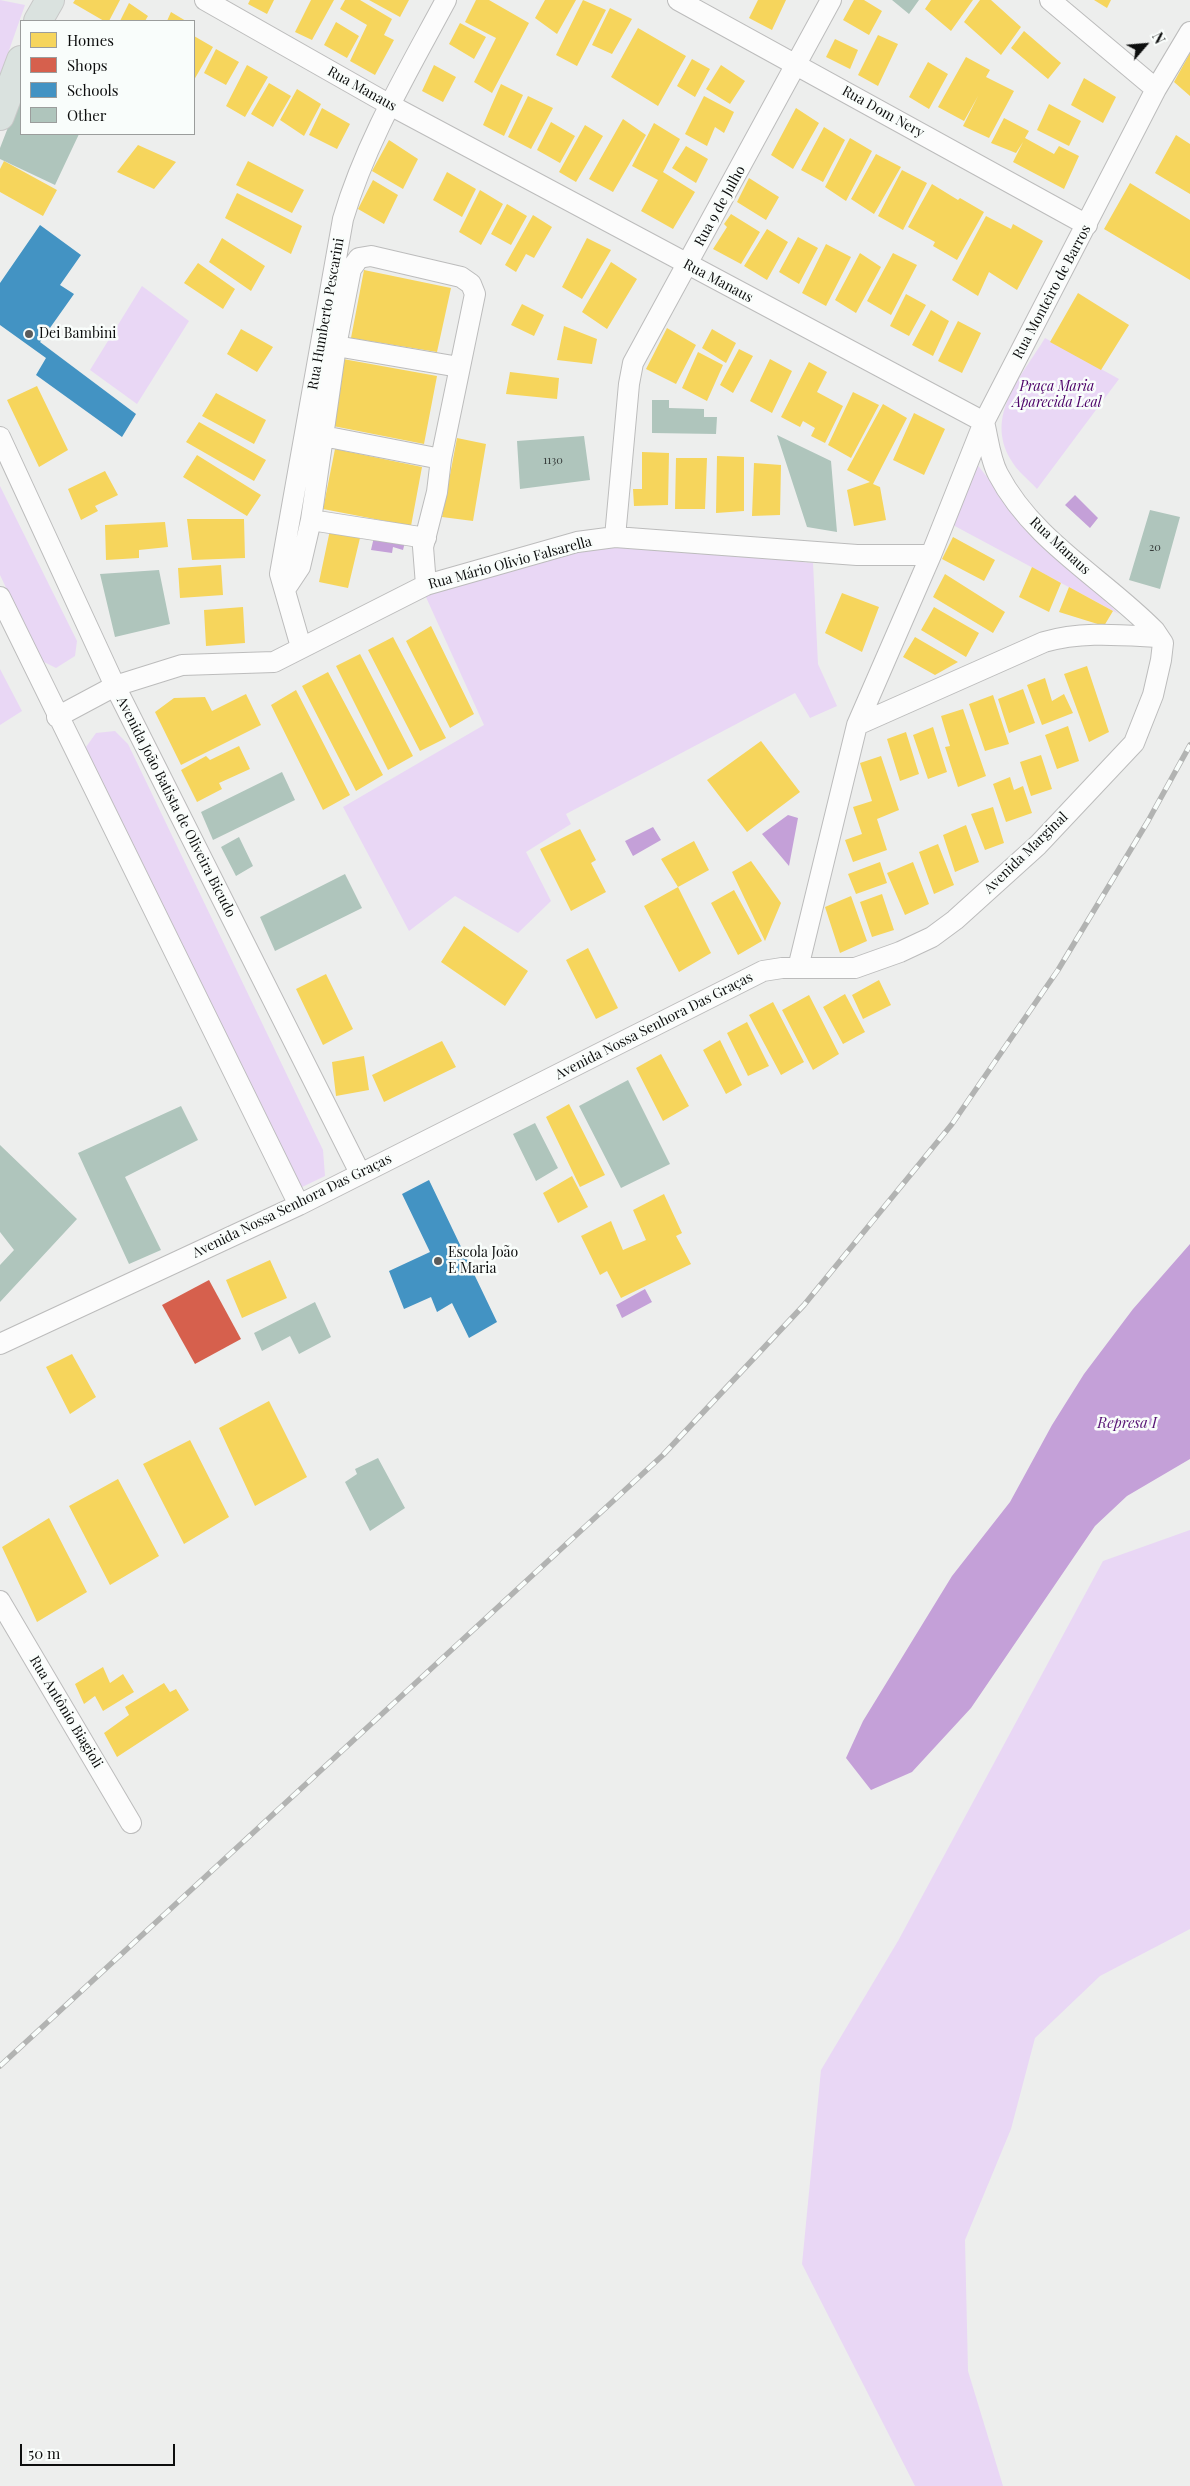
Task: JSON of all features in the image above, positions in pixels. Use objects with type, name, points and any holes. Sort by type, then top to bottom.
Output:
[{"type":"main road","points":[[39,20],[50,0]]},
{"type":"main road","points":[[0,116],[20,63]]},
{"type":"street","name":"Rua Manaus","points":[[205,0],[390,105],[688,266],[984,422],[997,472],[1026,515],[1040,531],[1143,619],[1159,637]]},
{"type":"street","name":"Rua Humberto Pescarini","points":[[301,647],[286,588],[280,574],[343,218],[355,179],[390,105],[446,0]]},
{"type":"street","name":"Rua Dom Nery","points":[[678,0],[1087,225]]},
{"type":"street","name":"Rua 9 de Julho","points":[[615,537],[629,384],[634,363],[644,339],[688,266],[798,65],[831,0]]},
{"type":"street","points":[[1050,0],[1156,89]]},
{"type":"street","name":"Rua Monteiro de Barros","points":[[857,725],[931,555],[984,422],[1156,89],[1190,32]]},
{"type":"street","points":[[286,588],[300,567],[311,520],[336,346],[351,269],[359,258],[371,256],[461,277],[471,284],[475,294],[441,458],[437,492],[424,548],[426,585]]},
{"type":"street","points":[[336,346],[459,367]]},
{"type":"street","points":[[323,436],[441,458]]},
{"type":"street","name":"Avenida João Batista de Oliveira Bicudo","points":[[0,437],[115,686],[360,1173]]},
{"type":"street","points":[[311,520],[426,538]]},
{"type":"street","name":"Rua Mário Olivio Falsarella","points":[[57,717],[115,686],[182,665],[274,662],[426,585],[577,542],[615,537],[857,555],[931,555]]},
{"type":"street","points":[[0,597],[57,717],[299,1204]]},
{"type":"street","points":[[798,968],[857,725],[1044,642],[1085,634],[1159,637]]},
{"type":"street","name":"Avenida Marginal","points":[[798,968],[854,968],[900,952],[932,937],[955,920],[1038,845],[1134,743],[1153,695],[1163,643],[1159,637]]},
{"type":"street","name":"Avenida Nossa Senhora Das Graças","points":[[0,1344],[299,1204],[762,971],[798,968]]},
{"type":"street","name":"Rua Antônio Biagioli","points":[[0,1601],[131,1823]]},
{"type":"green space","points":[[0,0],[25,5],[0,76]]},
{"type":"green space","points":[[142,286],[189,321],[137,404],[90,370]]},
{"type":"green space","name":"Praça Maria Aparecida Leal","points":[[1045,338],[1119,379],[1037,489],[1011,460],[1004,443],[1002,427],[1009,396]]},
{"type":"green space","points":[[976,463],[1023,523],[1119,614],[951,524]]},
{"type":"green space","points":[[0,486],[77,641],[75,656],[56,668],[40,660],[0,575]]},
{"type":"green space","points":[[622,546],[813,563],[818,664],[837,706],[810,718],[795,693],[566,814],[571,824],[526,852],[551,901],[518,933],[455,896],[409,931],[343,807],[484,725],[425,595],[581,550]]},
{"type":"green space","points":[[0,669],[22,711],[0,725]]},
{"type":"green space","points":[[115,731],[128,744],[323,1150],[325,1176],[300,1188],[89,763],[86,747],[96,733]]},
{"type":"green space","points":[[1190,1530],[1190,1929],[1100,1976],[1035,2038],[1011,2129],[965,2240],[968,2371],[1003,2486],[915,2486],[802,2264],[821,2070],[898,1941],[1103,1561]]},
{"type":"water","points":[[1075,495],[1098,518],[1090,528],[1065,505]]},
{"type":"water","points":[[374,537],[405,542],[403,550],[393,547],[392,553],[371,550]]},
{"type":"water","points":[[788,815],[798,818],[789,866],[762,834]]},
{"type":"water","points":[[653,827],[661,840],[633,856],[625,841]]},
{"type":"water","name":"Represa I","points":[[1190,1244],[1190,1459],[1127,1496],[1095,1526],[971,1708],[912,1772],[871,1790],[846,1758],[863,1721],[952,1576],[1010,1502],[1052,1425],[1084,1374],[1133,1309]]},
{"type":"water","points":[[645,1289],[652,1302],[622,1318],[616,1305]]},
{"type":"building: Homes","points":[[75,0],[120,0],[110,20],[102,20],[73,3]]},
{"type":"building: Homes","points":[[250,0],[274,0],[267,14],[248,4]]},
{"type":"building: Homes","points":[[311,0],[334,0],[312,40],[295,32]]},
{"type":"building: Homes","points":[[345,0],[360,0],[392,19],[384,35],[394,40],[375,75],[350,61],[367,25],[340,9]]},
{"type":"building: Homes","points":[[369,0],[409,0],[400,17]]},
{"type":"building: Homes","points":[[476,0],[489,0],[529,23],[492,93],[474,82],[496,38],[465,22]]},
{"type":"building: Homes","points":[[545,0],[576,0],[557,34],[535,18]]},
{"type":"building: Homes","points":[[583,0],[606,10],[577,66],[556,55]]},
{"type":"building: Homes","points":[[758,0],[786,0],[772,30],[749,18]]},
{"type":"building: Homes","points":[[854,0],[864,0],[882,11],[869,35],[843,20]]},
{"type":"building: Homes","points":[[931,0],[973,0],[951,31],[925,9]]},
{"type":"building: Homes","points":[[980,0],[991,0],[1021,27],[1001,55],[964,22]]},
{"type":"building: Homes","points":[[1094,0],[1111,0],[1107,8]]},
{"type":"building: Homes","points":[[129,3],[148,16],[146,20],[120,20]]},
{"type":"building: Homes","points":[[610,8],[632,19],[612,54],[592,45]]},
{"type":"building: Homes","points":[[171,12],[184,20],[167,20]]},
{"type":"building: Homes","points":[[336,22],[359,36],[347,58],[324,45]]},
{"type":"building: Homes","points":[[460,23],[486,37],[474,59],[449,44]]},
{"type":"building: Homes","points":[[638,28],[686,56],[658,106],[611,77]]},
{"type":"building: Homes","points":[[1024,31],[1061,63],[1048,79],[1011,48]]},
{"type":"building: Homes","points":[[878,35],[898,44],[878,86],[858,75]]},
{"type":"building: Homes","points":[[195,37],[213,47],[195,78]]},
{"type":"building: Homes","points":[[835,39],[858,50],[850,69],[826,57]]},
{"type":"building: Homes","points":[[216,49],[239,62],[226,85],[204,73]]},
{"type":"building: Homes","points":[[1190,53],[1190,96],[1174,82]]},
{"type":"building: Homes","points":[[966,57],[990,70],[986,77],[1014,91],[989,138],[963,126],[978,96],[964,121],[938,107]]},
{"type":"building: Homes","points":[[692,59],[710,69],[695,97],[677,86]]},
{"type":"building: Homes","points":[[928,62],[948,74],[929,109],[909,97]]},
{"type":"building: Homes","points":[[247,65],[268,77],[245,117],[226,106]]},
{"type":"building: Homes","points":[[434,65],[456,77],[443,102],[422,91]]},
{"type":"building: Homes","points":[[721,65],[745,81],[730,104],[706,89]]},
{"type":"building: Homes","points":[[1084,78],[1116,97],[1103,123],[1071,105]]},
{"type":"building: Homes","points":[[269,83],[291,96],[273,127],[251,114]]},
{"type":"building: Homes","points":[[501,84],[523,95],[504,136],[483,125]]},
{"type":"building: Homes","points":[[297,89],[321,104],[304,136],[280,120]]},
{"type":"building: Homes","points":[[528,96],[553,108],[531,149],[508,137]]},
{"type":"building: Homes","points":[[704,96],[734,112],[724,133],[715,127],[707,146],[685,134]]},
{"type":"building: Homes","points":[[1049,104],[1081,121],[1069,146],[1037,130]]},
{"type":"building: Homes","points":[[322,108],[350,124],[337,149],[309,135]]},
{"type":"building: Homes","points":[[796,108],[819,123],[793,169],[771,155]]},
{"type":"building: Homes","points":[[1004,118],[1029,131],[1025,138],[1054,154],[1059,146],[1079,156],[1064,189],[1013,162],[1023,142],[1016,153],[991,143]]},
{"type":"building: Homes","points":[[623,119],[646,135],[613,192],[589,179]]},
{"type":"building: Homes","points":[[551,122],[575,136],[560,163],[537,150]]},
{"type":"building: Homes","points":[[654,123],[680,139],[663,172],[695,192],[673,229],[641,211],[658,180],[632,166]]},
{"type":"building: Homes","points":[[585,125],[603,136],[576,182],[559,172]]},
{"type":"building: Homes","points":[[824,127],[845,140],[823,182],[801,170]]},
{"type":"building: Homes","points":[[1176,135],[1190,144],[1190,194],[1155,173]]},
{"type":"building: Homes","points":[[850,138],[872,151],[846,201],[825,187]]},
{"type":"building: Homes","points":[[389,140],[418,159],[403,189],[372,171]]},
{"type":"building: Homes","points":[[138,145],[176,162],[154,189],[117,172]]},
{"type":"building: Homes","points":[[686,146],[708,159],[696,183],[672,168]]},
{"type":"building: Homes","points":[[876,154],[901,167],[874,214],[851,199]]},
{"type":"building: Homes","points":[[4,161],[57,190],[43,216],[0,192],[0,169]]},
{"type":"building: Homes","points":[[248,161],[304,190],[292,213],[236,185]]},
{"type":"building: Homes","points":[[902,170],[927,183],[903,230],[878,216]]},
{"type":"building: Homes","points":[[447,172],[476,189],[462,217],[433,200]]},
{"type":"building: Homes","points":[[749,178],[779,197],[766,220],[737,202]]},
{"type":"building: Homes","points":[[373,180],[398,195],[384,224],[358,209]]},
{"type":"building: Homes","points":[[1130,183],[1190,220],[1190,280],[1104,229]]},
{"type":"building: Homes","points":[[932,184],[958,200],[960,198],[984,212],[957,260],[933,246],[935,242],[908,227]]},
{"type":"building: Homes","points":[[480,190],[503,204],[481,245],[459,232]]},
{"type":"building: Homes","points":[[237,193],[302,226],[291,254],[225,218]]},
{"type":"building: Homes","points":[[507,204],[527,216],[511,245],[491,234]]},
{"type":"building: Homes","points":[[731,214],[760,232],[741,264],[713,249],[727,227],[724,224]]},
{"type":"building: Homes","points":[[533,215],[552,227],[534,258],[526,254],[516,272],[505,265]]},
{"type":"building: Homes","points":[[986,216],[1011,229],[1013,224],[1043,241],[1017,290],[989,272],[978,296],[952,280]]},
{"type":"building: Homes","points":[[767,229],[788,242],[767,280],[744,266]]},
{"type":"building: Homes","points":[[798,237],[818,248],[799,284],[779,272]]},
{"type":"building: Homes","points":[[222,238],[265,266],[251,291],[209,262]]},
{"type":"building: Homes","points":[[587,238],[611,250],[582,299],[562,287]]},
{"type":"building: Homes","points":[[826,244],[851,257],[826,306],[802,293]]},
{"type":"building: Homes","points":[[860,253],[881,267],[856,313],[835,300]]},
{"type":"building: Homes","points":[[893,253],[917,265],[891,315],[867,301]]},
{"type":"building: Homes","points":[[611,262],[637,279],[607,329],[582,312]]},
{"type":"building: Homes","points":[[198,263],[235,289],[223,309],[184,283]]},
{"type":"building: Homes","points":[[364,270],[451,288],[437,352],[351,338]]},
{"type":"building: Homes","points":[[1078,293],[1129,325],[1101,370],[1050,342]]},
{"type":"building: Homes","points":[[906,294],[926,305],[909,336],[890,326]]},
{"type":"building: Homes","points":[[522,304],[544,315],[534,336],[511,325]]},
{"type":"building: Homes","points":[[931,310],[949,321],[933,356],[912,345]]},
{"type":"building: Homes","points":[[958,321],[981,333],[962,373],[938,361]]},
{"type":"building: Homes","points":[[564,326],[597,339],[592,364],[557,360]]},
{"type":"building: Homes","points":[[667,328],[696,345],[676,384],[646,369]]},
{"type":"building: Homes","points":[[241,329],[273,347],[257,372],[227,354]]},
{"type":"building: Homes","points":[[712,329],[736,343],[726,363],[702,348]]},
{"type":"building: Homes","points":[[739,349],[753,356],[733,393],[720,385]]},
{"type":"building: Homes","points":[[698,352],[723,365],[707,401],[682,388]]},
{"type":"building: Homes","points":[[343,359],[437,376],[424,444],[333,426]]},
{"type":"building: Homes","points":[[770,359],[792,371],[772,413],[750,401]]},
{"type":"building: Homes","points":[[809,362],[827,372],[817,392],[843,406],[825,443],[811,436],[815,428],[803,421],[800,427],[781,417]]},
{"type":"building: Homes","points":[[510,372],[559,378],[557,399],[506,394]]},
{"type":"building: Homes","points":[[37,386],[68,450],[39,467],[7,400]]},
{"type":"building: Homes","points":[[853,392],[879,405],[851,458],[828,445]]},
{"type":"building: Homes","points":[[216,393],[266,420],[254,444],[202,416]]},
{"type":"building: Homes","points":[[883,404],[907,418],[873,484],[880,487],[886,520],[854,526],[847,490],[870,482],[847,470]]},
{"type":"building: Homes","points":[[914,413],[945,429],[924,475],[893,460]]},
{"type":"building: Homes","points":[[199,422],[266,460],[254,481],[186,442]]},
{"type":"building: Homes","points":[[457,438],[486,444],[473,521],[442,517]]},
{"type":"building: Homes","points":[[335,449],[422,467],[411,526],[323,509]]},
{"type":"building: Homes","points":[[642,452],[669,453],[668,505],[634,506],[633,489],[642,489]]},
{"type":"building: Homes","points":[[197,455],[261,495],[247,516],[183,477]]},
{"type":"building: Homes","points":[[717,456],[744,457],[744,511],[716,513]]},
{"type":"building: Homes","points":[[676,458],[707,458],[705,509],[675,509]]},
{"type":"building: Homes","points":[[754,463],[781,465],[780,515],[752,516]]},
{"type":"building: Homes","points":[[105,471],[118,495],[95,506],[98,511],[81,520],[68,489]]},
{"type":"building: Homes","points":[[187,519],[244,519],[245,558],[192,560]]},
{"type":"building: Homes","points":[[165,522],[168,547],[139,550],[139,558],[106,560],[105,525]]},
{"type":"building: Homes","points":[[330,530],[360,538],[348,588],[319,582]]},
{"type":"building: Homes","points":[[953,537],[995,560],[984,581],[942,559]]},
{"type":"building: Homes","points":[[221,565],[223,595],[180,598],[178,568]]},
{"type":"building: Homes","points":[[1032,567],[1061,583],[1049,612],[1019,597]]},
{"type":"building: Homes","points":[[945,574],[1005,612],[993,633],[933,597]]},
{"type":"building: Homes","points":[[1069,587],[1113,611],[1104,626],[1059,612]]},
{"type":"building: Homes","points":[[842,593],[879,607],[862,652],[825,633]]},
{"type":"building: Homes","points":[[243,607],[245,643],[206,646],[204,610]]},
{"type":"building: Homes","points":[[934,607],[979,633],[966,657],[921,630]]},
{"type":"building: Homes","points":[[431,626],[474,714],[450,728],[406,641]]},
{"type":"building: Homes","points":[[393,637],[446,738],[420,751],[368,650]]},
{"type":"building: Homes","points":[[915,637],[958,662],[935,675],[903,657]]},
{"type":"building: Homes","points":[[360,654],[413,756],[388,770],[336,666]]},
{"type":"building: Homes","points":[[1087,666],[1109,732],[1089,742],[1064,674]]},
{"type":"building: Homes","points":[[328,672],[383,775],[356,791],[302,686]]},
{"type":"building: Homes","points":[[1045,678],[1052,701],[1064,694],[1073,713],[1042,725],[1027,685]]},
{"type":"building: Homes","points":[[1023,689],[1035,723],[1009,733],[998,699]]},
{"type":"building: Homes","points":[[296,690],[350,795],[323,810],[271,705]]},
{"type":"building: Homes","points":[[246,694],[261,725],[181,765],[155,712],[174,698],[205,697],[212,711]]},
{"type":"building: Homes","points":[[993,695],[1009,744],[985,751],[969,704]]},
{"type":"building: Homes","points":[[963,709],[986,776],[958,787],[945,747],[950,746],[941,716]]},
{"type":"building: Homes","points":[[1068,726],[1079,761],[1057,769],[1045,735]]},
{"type":"building: Homes","points":[[933,727],[947,772],[928,779],[913,735]]},
{"type":"building: Homes","points":[[906,732],[919,774],[900,781],[887,739]]},
{"type":"building: Homes","points":[[761,741],[800,792],[747,832],[707,780]]},
{"type":"building: Homes","points":[[239,746],[250,769],[219,783],[222,789],[197,802],[181,770],[206,756],[210,760]]},
{"type":"building: Homes","points":[[1041,755],[1052,789],[1031,796],[1020,762]]},
{"type":"building: Homes","points":[[881,756],[899,810],[877,819],[887,850],[853,862],[845,840],[862,834],[853,807],[872,801],[860,763]]},
{"type":"building: Homes","points":[[1010,777],[1014,790],[1023,786],[1032,813],[1006,822],[993,784]]},
{"type":"building: Homes","points":[[993,807],[1004,843],[985,850],[971,814]]},
{"type":"building: Homes","points":[[966,825],[979,862],[955,872],[943,835]]},
{"type":"building: Homes","points":[[580,829],[596,860],[591,863],[606,892],[571,911],[540,849]]},
{"type":"building: Homes","points":[[694,841],[709,870],[678,887],[661,859]]},
{"type":"building: Homes","points":[[938,844],[954,885],[934,894],[919,852]]},
{"type":"building: Homes","points":[[751,861],[781,903],[765,941],[732,872]]},
{"type":"building: Homes","points":[[880,862],[887,883],[856,894],[848,874]]},
{"type":"building: Homes","points":[[913,862],[929,904],[905,915],[887,873]]},
{"type":"building: Homes","points":[[678,887],[711,953],[679,972],[644,906]]},
{"type":"building: Homes","points":[[734,890],[762,941],[738,955],[711,903]]},
{"type":"building: Homes","points":[[882,894],[894,930],[872,937],[860,902]]},
{"type":"building: Homes","points":[[851,896],[867,941],[840,953],[825,907]]},
{"type":"building: Homes","points":[[464,926],[528,971],[505,1006],[441,962]]},
{"type":"building: Homes","points":[[588,948],[618,1008],[596,1019],[566,960]]},
{"type":"building: Homes","points":[[326,974],[353,1029],[323,1045],[296,989]]},
{"type":"building: Homes","points":[[879,980],[891,1005],[863,1019],[852,995]]},
{"type":"building: Homes","points":[[845,994],[865,1032],[843,1044],[823,1007]]},
{"type":"building: Homes","points":[[809,995],[839,1054],[813,1070],[782,1010]]},
{"type":"building: Homes","points":[[773,1002],[804,1062],[781,1075],[749,1015]]},
{"type":"building: Homes","points":[[747,1022],[769,1066],[748,1076],[727,1033]]},
{"type":"building: Homes","points":[[720,1040],[742,1085],[726,1094],[703,1050]]},
{"type":"building: Homes","points":[[442,1041],[456,1067],[384,1102],[372,1075]]},
{"type":"building: Homes","points":[[661,1054],[689,1106],[663,1121],[636,1068]]},
{"type":"building: Homes","points":[[364,1056],[369,1090],[336,1096],[332,1062]]},
{"type":"building: Homes","points":[[569,1104],[605,1175],[580,1187],[546,1117]]},
{"type":"building: Homes","points":[[572,1176],[588,1207],[558,1223],[543,1193]]},
{"type":"building: Homes","points":[[664,1194],[682,1233],[676,1236],[691,1264],[621,1298],[607,1271],[600,1275],[581,1236],[611,1221],[623,1250],[646,1240],[633,1210]]},
{"type":"building: Homes","points":[[270,1260],[287,1298],[242,1318],[226,1280]]},
{"type":"building: Homes","points":[[72,1354],[96,1397],[70,1414],[46,1367]]},
{"type":"building: Homes","points":[[269,1401],[307,1477],[255,1506],[219,1428]]},
{"type":"building: Homes","points":[[190,1440],[229,1517],[184,1544],[143,1464]]},
{"type":"building: Homes","points":[[118,1479],[159,1556],[110,1585],[69,1506]]},
{"type":"building: Homes","points":[[49,1518],[87,1592],[37,1622],[2,1547]]},
{"type":"building: Homes","points":[[103,1667],[110,1683],[123,1674],[134,1692],[103,1711],[95,1696],[84,1704],[75,1684]]},
{"type":"building: Homes","points":[[164,1683],[170,1692],[176,1689],[189,1710],[117,1757],[104,1733],[129,1715],[125,1707]]},
{"type":"building: Shops","points":[[209,1280],[241,1339],[195,1364],[162,1305]]},
{"type":"building: Schools","name":"Dei Bambini","points":[[40,225],[81,255],[60,285],[74,294],[40,342],[136,414],[122,437],[36,375],[46,358],[0,325],[0,283]]},
{"type":"building: Schools","name":"Escola João E Maria","points":[[429,1180],[497,1322],[469,1338],[452,1303],[437,1312],[431,1297],[404,1309],[389,1271],[430,1252],[402,1194]]},
{"type":"building: Other","points":[[892,0],[919,0],[909,14]]},
{"type":"building: Other","points":[[20,97],[20,135],[79,135],[55,185],[0,159],[0,148]]},
{"type":"building: Other","points":[[652,400],[669,400],[669,408],[704,409],[704,417],[717,417],[716,434],[652,433]]},
{"type":"building: Other","points":[[777,435],[831,461],[837,532],[807,527]]},
{"type":"building: Other","points":[[584,436],[590,480],[520,489],[517,441]]},
{"type":"building: Other","points":[[1150,510],[1180,517],[1160,589],[1129,580]]},
{"type":"building: Other","points":[[159,570],[170,624],[115,637],[100,574]]},
{"type":"building: Other","points":[[282,772],[295,800],[213,840],[201,812]]},
{"type":"building: Other","points":[[239,837],[253,866],[236,876],[221,847]]},
{"type":"building: Other","points":[[345,874],[362,908],[275,951],[260,917]]},
{"type":"building: Other","points":[[628,1080],[670,1164],[621,1188],[579,1106]]},
{"type":"building: Other","points":[[181,1106],[198,1140],[125,1177],[161,1250],[129,1264],[78,1153]]},
{"type":"building: Other","points":[[535,1123],[558,1168],[536,1181],[513,1134]]},
{"type":"building: Other","points":[[0,1145],[77,1219],[0,1302],[0,1265],[14,1250],[0,1232]]},
{"type":"building: Other","points":[[315,1302],[331,1337],[299,1354],[290,1336],[262,1351],[254,1333]]},
{"type":"building: Other","points":[[378,1458],[405,1508],[370,1531],[345,1482],[357,1474],[355,1469]]},
{"type":"railway","points":[[0,2066],[663,1455],[804,1305],[952,1124],[1058,970],[1148,821],[1190,745]]},
{"type":"place","name":"Dei Bambini","points":[[29,334]]},
{"type":"place","name":"Escola João E Maria","points":[[438,1261]]}]
